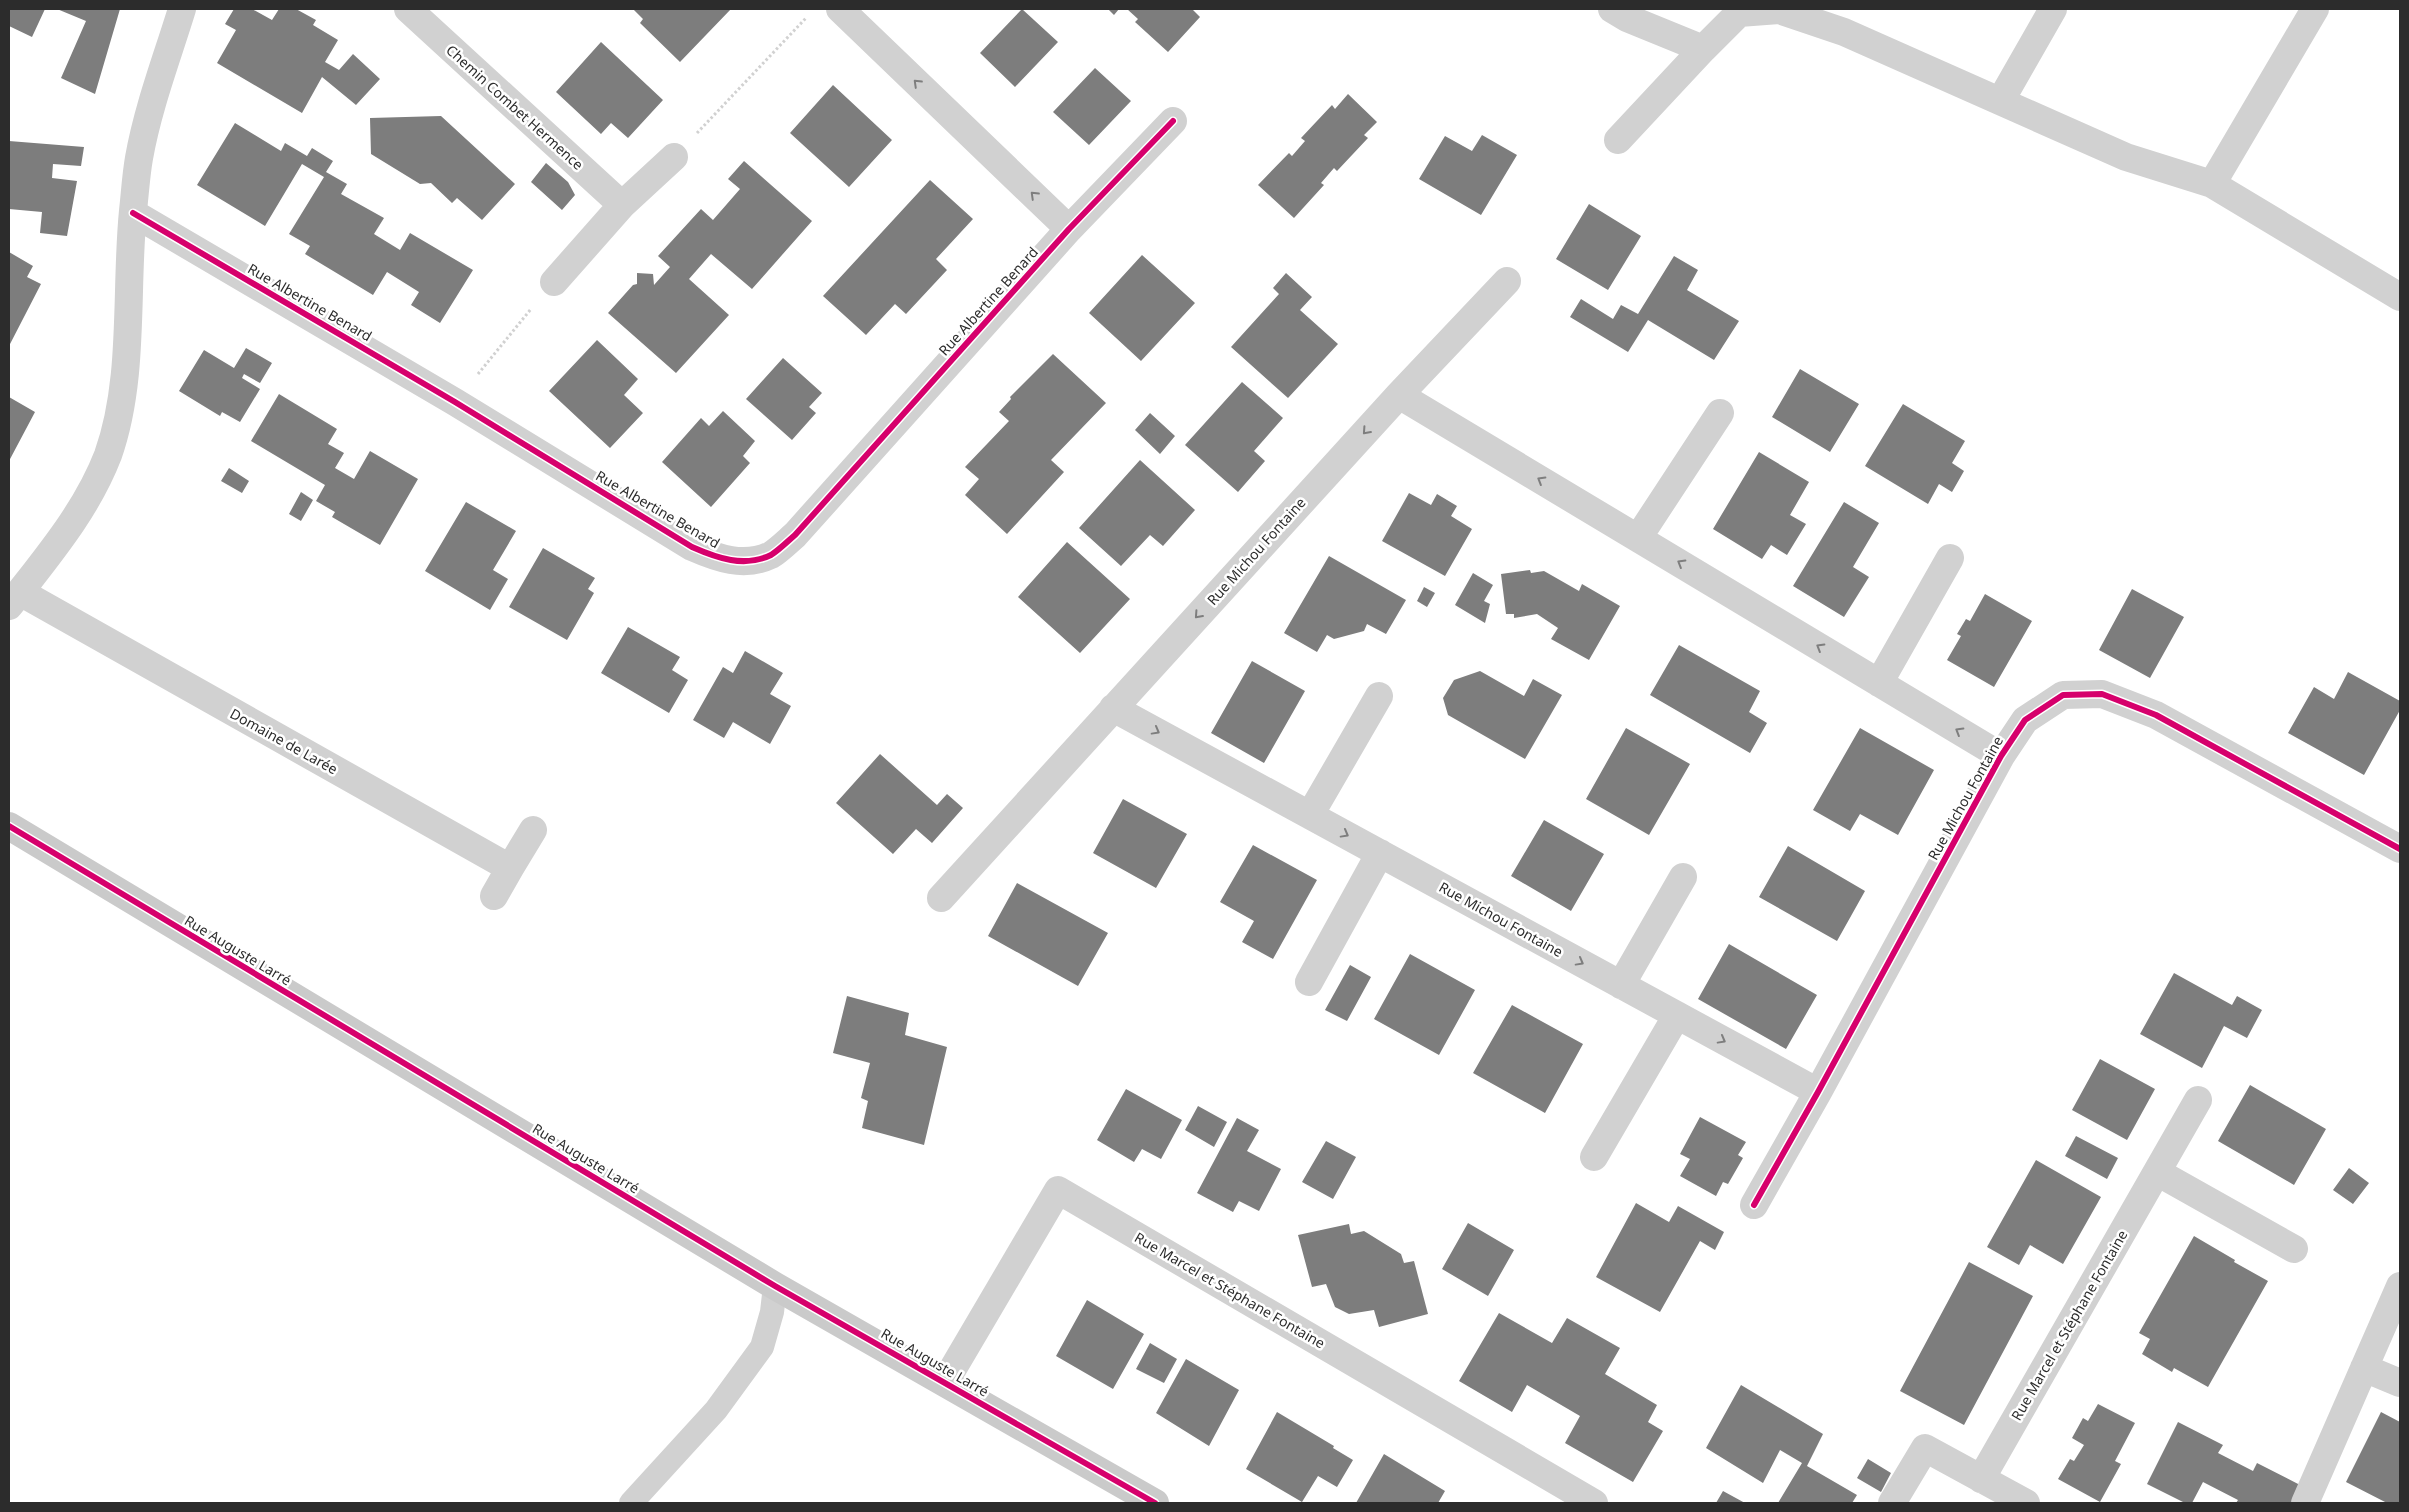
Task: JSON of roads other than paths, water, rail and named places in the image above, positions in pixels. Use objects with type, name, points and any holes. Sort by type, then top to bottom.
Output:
[{"type":"street","points":[[14,599],[70,527],[92,491],[108,454],[119,416],[124,376],[133,213],[144,139],[153,102],[182,9]]},
{"type":"street","name":"Chemin Combet Hermence","points":[[408,9],[622,205]]},
{"type":"street","points":[[840,9],[1069,229]]},
{"type":"street","points":[[1612,9],[1627,18],[1703,49]]},
{"type":"street","points":[[2001,100],[2053,9]]},
{"type":"street","points":[[2212,184],[2315,9]]},
{"type":"street","points":[[1618,140],[1740,11],[1779,10],[1844,32],[2126,157],[2212,184],[2400,298]]},
{"type":"street","name":"Rue Albertine Benard","points":[[133,213],[455,402],[692,547],[717,558],[744,562],[771,555],[795,535],[1069,229],[1173,120]]},
{"type":"street","points":[[554,282],[622,205],[674,157]]},
{"type":"street","name":"Rue Michou Fontaine","points":[[941,898],[1399,395],[1507,281]]},
{"type":"street","name":"Rue Michou Fontaine","points":[[1399,395],[2001,756]]},
{"type":"street","points":[[1638,538],[1720,413]]},
{"type":"street","points":[[1879,683],[1950,558]]},
{"type":"street","name":"Domaine de Larée","points":[[14,599],[510,868]]},
{"type":"street","name":"Rue Michou Fontaine","points":[[1754,1205],[1818,1092],[2001,756],[2026,720],[2063,695],[2102,694],[2156,715],[2400,849]]},
{"type":"street","points":[[1310,815],[1379,696]]},
{"type":"street","name":"Rue Michou Fontaine","points":[[1113,708],[1818,1092]]},
{"type":"street","name":"Rue Auguste Larré","points":[[9,826],[775,1286],[1155,1503]]},
{"type":"street","points":[[494,896],[533,830]]},
{"type":"street","points":[[1309,982],[1380,853]]},
{"type":"street","points":[[1622,985],[1683,877]]},
{"type":"street","points":[[1594,1157],[1677,1015]]},
{"type":"street","name":"Rue Marcel et Stéphane Fontaine","points":[[1981,1478],[2198,1100]]},
{"type":"street","points":[[2157,1172],[2294,1249]]},
{"type":"street","name":"Rue Marcel et Stéphane Fontaine","points":[[945,1382],[1058,1190],[1594,1503]]},
{"type":"street","points":[[2305,1503],[2400,1286]]},
{"type":"street","points":[[2364,1368],[2400,1383]]},
{"type":"street","points":[[1892,1503],[1925,1448],[2026,1503]]},
{"type":"lane","points":[[631,1503],[716,1410],[762,1347],[772,1312],[775,1286]]}]
